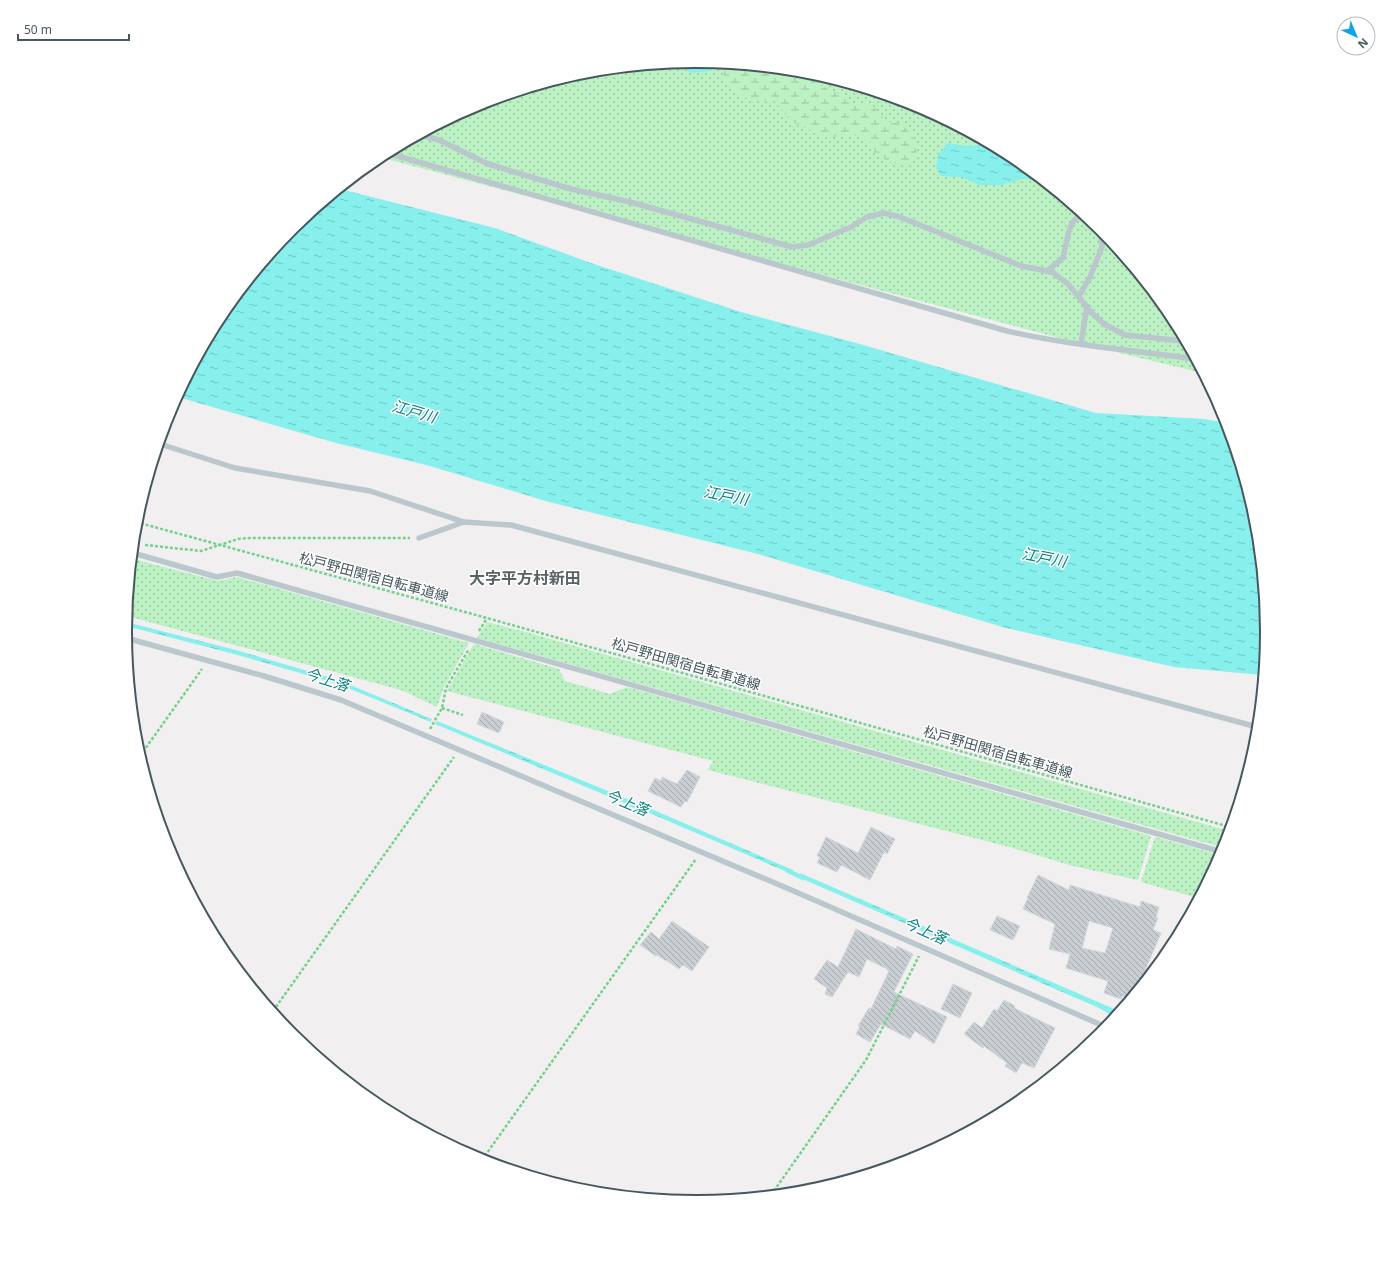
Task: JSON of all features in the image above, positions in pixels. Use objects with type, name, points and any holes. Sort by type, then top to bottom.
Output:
[{"type":"lane","points":[[426,137],[439,140],[488,164],[503,169],[571,189],[630,202],[792,247],[808,246],[851,227],[866,217],[884,213],[900,217],[1021,266],[1052,272],[1068,284],[1104,324],[1125,335],[1178,340]]},
{"type":"lane","points":[[395,155],[1006,331],[1034,337],[1188,358]]},
{"type":"lane","points":[[1047,271],[1063,258],[1068,234],[1072,223],[1078,217]]},
{"type":"lane","points":[[1078,296],[1090,277],[1102,247],[1101,241]]},
{"type":"lane","points":[[1081,344],[1087,306]]},
{"type":"lane","points":[[164,445],[235,468],[370,491],[464,522],[511,525],[1252,726]]},
{"type":"lane","points":[[418,538],[464,522]]},
{"type":"lane","points":[[138,554],[217,577],[237,574],[1216,850]]},
{"type":"lane","points":[[132,640],[323,694],[797,892],[1100,1024]]},
{"type":"path","name":"松戸野田関宿自転車道線","points":[[143,524],[487,618],[1225,826]]},
{"type":"path","points":[[140,544],[200,551],[218,545],[250,538],[418,538]]},
{"type":"path","points":[[430,730],[442,708],[446,688],[487,618]]},
{"type":"path","points":[[145,749],[208,660]]},
{"type":"path","points":[[442,708],[463,714]]},
{"type":"path","points":[[276,1007],[459,750]]},
{"type":"path","points":[[486,1154],[701,852]]},
{"type":"path","points":[[775,1189],[866,1060],[924,947]]},
{"type":"green space","points":[[659,69],[733,69],[770,73],[842,87],[912,111],[945,126],[978,143],[1039,184],[1068,208],[1120,260],[1165,318],[1195,371],[1067,340],[388,160],[414,143],[447,126],[480,111],[515,98],[550,87],[622,73]]},
{"type":"green space","points":[[726,69],[733,69],[770,73],[815,81],[829,90],[842,95],[848,102],[862,106],[868,104],[878,110],[883,118],[892,123],[900,123],[916,138],[917,157],[906,165],[889,162],[875,153],[870,142],[855,135],[827,138],[790,121],[775,101],[745,98],[728,87],[723,73]]},
{"type":"green space","points":[[137,560],[218,581],[237,577],[469,643],[444,687],[437,707],[401,690],[133,618]]},
{"type":"green space","points":[[487,622],[1224,829],[1217,846],[477,638]]},
{"type":"green space","points":[[474,644],[559,669],[565,681],[610,694],[627,687],[1151,836],[1138,880],[1073,866],[1013,848],[708,770],[713,761],[447,691]]},
{"type":"green space","points":[[1155,837],[1214,853],[1193,897],[1141,882]]},
{"type":"water","points":[[684,68],[712,68],[711,71],[691,73]]},
{"type":"water","points":[[948,143],[965,146],[981,145],[1033,180],[1022,179],[1002,185],[979,185],[961,177],[941,176],[936,168],[938,155]]},
{"type":"water","name":"江戸川","points":[[345,190],[495,228],[591,263],[741,312],[860,344],[1096,413],[1205,419],[1219,422],[1230,450],[1240,486],[1249,522],[1255,558],[1260,632],[1257,675],[1174,667],[1006,628],[758,554],[549,502],[430,466],[336,443],[183,399],[208,350],[227,318],[249,288],[272,260],[298,233]]},
{"type":"water","points":[[132,624],[236,650],[338,680],[432,719],[431,722],[338,684],[234,654],[132,628]]},
{"type":"water","points":[[437,721],[637,803],[634,807],[435,724]]},
{"type":"water","points":[[642,805],[793,870],[792,874],[640,809]]},
{"type":"water","points":[[800,873],[1114,1009],[1109,1014],[1099,1008],[798,877]]},
{"type":"building","points":[[482,712],[504,722],[499,733],[477,724]]},
{"type":"building","points":[[687,770],[700,777],[687,802],[685,801],[681,807],[648,791],[655,778],[661,781],[662,777],[677,784]]},
{"type":"building","points":[[871,827],[895,839],[887,854],[884,852],[870,880],[841,865],[837,872],[817,863],[820,857],[817,856],[826,837],[858,853]]},
{"type":"building","points":[[1038,875],[1069,890],[1070,885],[1140,907],[1141,901],[1159,907],[1156,917],[1158,918],[1153,930],[1161,933],[1143,975],[1125,997],[1122,996],[1121,999],[1104,993],[1108,981],[1066,968],[1070,954],[1049,949],[1055,924],[1023,909]],"holes":[[[1089,921],[1113,928],[1105,953],[1082,948]]]},
{"type":"building","points":[[997,916],[1020,926],[1013,940],[990,930]]},
{"type":"building","points":[[672,921],[709,947],[692,971],[683,965],[679,969],[640,945],[651,932],[659,939]]},
{"type":"building","points":[[856,929],[896,949],[897,946],[913,954],[894,992],[947,1017],[934,1044],[915,1031],[910,1039],[881,1024],[870,1042],[856,1034],[860,1026],[858,1026],[869,1008],[871,1009],[889,971],[887,969],[867,959],[859,977],[848,972],[832,997],[825,994],[827,988],[814,979],[827,960],[838,967]]},
{"type":"building","points":[[953,984],[972,993],[960,1018],[941,1009]]},
{"type":"building","points":[[1004,1000],[1015,1006],[1014,1008],[1055,1028],[1034,1068],[1022,1063],[1016,1073],[1005,1066],[1007,1063],[984,1046],[983,1048],[964,1034],[974,1022],[982,1028],[994,1009],[997,1011]]},
{"type":"waterway","name":"今上落","points":[[630,804],[645,810]]},
{"type":"waterway","name":"今上落","points":[[788,871],[803,878]]},
{"type":"district","name":"大字平方村新田","points":[[525,578]]}]
